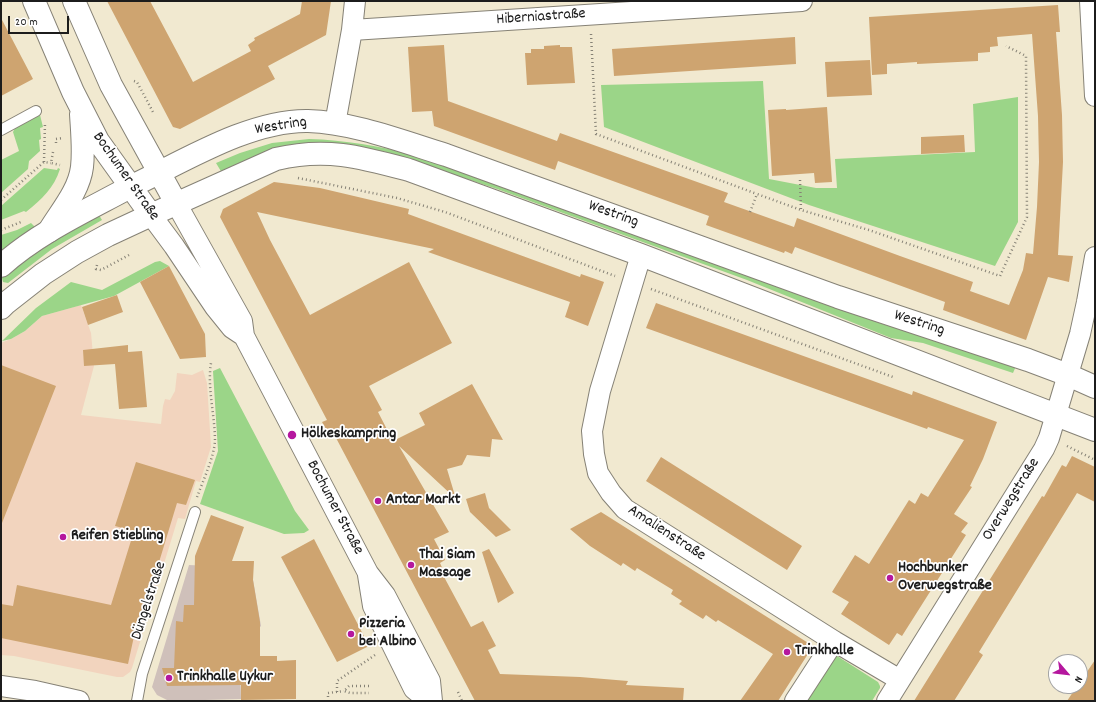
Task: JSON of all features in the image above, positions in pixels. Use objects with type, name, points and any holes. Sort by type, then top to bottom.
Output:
[{"type":"main road","name":"Bochumer Straße","points":[[34,1],[81,108],[98,141],[151,215]]},
{"type":"main road","name":"Bochumer Straße","points":[[74,1],[111,85],[176,203]]},
{"type":"main road","points":[[49,231],[68,203],[81,174],[81,108]]},
{"type":"main road","name":"Westring","points":[[130,187],[214,146],[260,129],[308,121],[335,124],[393,138],[446,155],[838,297],[1068,375],[1095,387]]},
{"type":"main road","name":"Westring","points":[[151,215],[276,159],[292,155],[332,153],[371,160],[409,170],[641,255],[1095,430]]},
{"type":"main road","points":[[1,266],[15,254],[49,231],[130,187]]},
{"type":"main road","points":[[3,303],[47,271],[77,252],[151,215]]},
{"type":"street","points":[[335,124],[352,30],[355,1]]},
{"type":"street","name":"Hiberniastraße","points":[[352,30],[802,1]]},
{"type":"street","points":[[1090,1],[1095,96]]},
{"type":"street","name":"Bochumer Straße","points":[[176,203],[242,321],[244,336],[368,573],[385,595],[430,681],[432,701]]},
{"type":"street","name":"Bochumer Straße","points":[[151,215],[215,307],[232,328],[244,336]]},
{"type":"street","name":"Amalienstraße","points":[[641,255],[599,398],[592,431],[594,454],[598,473],[611,493],[625,509],[834,641],[900,680]]},
{"type":"street","name":"Overwegstraße","points":[[887,701],[1044,449],[1049,438],[1091,303],[1095,257]]},
{"type":"street","name":"Bochumer Straße","points":[[368,573],[373,606],[414,689],[428,701]]},
{"type":"street","points":[[795,701],[834,641]]},
{"type":"street","points":[[1,686],[35,691],[78,701]]},
{"type":"lane","points":[[1,130],[36,111]]},
{"type":"lane","name":"Düngelstraße","points":[[137,701],[142,674],[195,512]]},
{"type":"path","points":[[590,15],[596,134],[801,210],[869,230],[1000,276],[1027,218],[1026,56],[1006,46]]},
{"type":"path","points":[[137,82],[153,112]]},
{"type":"path","points":[[1,200],[44,162],[45,128]]},
{"type":"path","points":[[56,143],[56,139],[65,137]]},
{"type":"path","points":[[51,163],[53,152]]},
{"type":"path","points":[[44,162],[60,165]]},
{"type":"path","points":[[800,180],[801,210]]},
{"type":"path","points":[[750,212],[757,194]]},
{"type":"path","points":[[98,264],[96,269],[101,270],[129,255]]},
{"type":"path","points":[[195,512],[196,499],[215,441],[210,363]]},
{"type":"path","points":[[1049,438],[1095,460]]},
{"type":"path","points":[[337,692],[337,681],[392,644]]},
{"type":"path","points":[[344,691],[349,686],[369,686]]},
{"type":"path","points":[[328,701],[328,693],[344,691],[350,693],[369,693]]},
{"type":"path","points":[[458,692],[462,701]]},
{"type":"shaded area","points":[[81,305],[91,333],[94,366],[81,415],[161,424],[165,399],[170,400],[175,391],[177,373],[192,375],[203,370],[207,383],[211,447],[200,482],[196,481],[185,519],[178,518],[132,668],[130,672],[123,677],[14,656],[1,655],[1,343],[25,331],[42,316]]},
{"type":"shaded area","points":[[189,565],[251,568],[261,626],[242,626],[240,667],[241,699],[169,701],[157,695],[152,687]]},
{"type":"green space","points":[[763,81],[769,179],[816,188],[837,188],[835,159],[975,152],[973,104],[1018,97],[1018,222],[995,266],[809,205],[604,127],[601,85]]},
{"type":"green space","points":[[40,115],[43,127],[40,128],[40,151],[29,161],[28,169],[1,193],[1,160],[19,151],[13,132],[15,128]]},
{"type":"green space","points":[[309,139],[362,144],[414,155],[880,323],[1016,366],[1013,373],[923,343],[891,338],[747,280],[497,189],[386,152],[336,143],[222,173],[216,163],[240,153],[272,143]]},
{"type":"green space","points":[[44,168],[60,169],[47,193],[26,212],[24,211],[1,220],[1,206]]},
{"type":"green space","points":[[99,215],[102,220],[52,249],[8,283],[3,282],[2,278],[48,243]]},
{"type":"green space","points":[[31,223],[35,227],[1,251],[1,235],[17,230]]},
{"type":"green space","points":[[160,261],[169,266],[114,296],[42,316],[25,331],[11,339],[2,341],[36,308],[71,282],[102,290],[155,262]]},
{"type":"green space","points":[[220,368],[295,511],[309,530],[304,533],[284,534],[200,504],[218,451],[213,371]]},
{"type":"green space","points":[[834,654],[878,682],[880,688],[872,701],[804,701]]},
{"type":"building","points":[[107,1],[150,1],[193,82],[251,51],[248,45],[255,40],[254,38],[300,14],[302,1],[331,1],[326,35],[268,66],[275,79],[180,129],[173,127]]},
{"type":"building","points":[[1058,5],[1060,32],[1056,32],[1062,115],[1063,162],[1058,255],[1073,256],[1069,282],[1048,277],[1026,340],[943,310],[945,302],[795,247],[792,254],[785,251],[784,253],[706,225],[709,216],[558,161],[555,170],[434,126],[432,111],[412,112],[408,47],[444,45],[448,101],[557,141],[560,133],[728,193],[724,202],[794,227],[797,218],[973,282],[970,291],[1009,305],[1023,270],[1026,253],[1033,254],[1037,207],[1039,162],[1038,116],[1032,34],[997,37],[998,46],[990,47],[990,52],[978,53],[978,61],[887,64],[887,74],[872,75],[869,17]]},
{"type":"building","points":[[1,18],[33,79],[1,96]]},
{"type":"building","points":[[795,37],[796,64],[614,76],[612,49]]},
{"type":"building","points":[[560,45],[560,47],[572,47],[575,83],[527,85],[525,53],[531,53],[531,49],[544,49],[544,46]]},
{"type":"building","points":[[870,60],[872,95],[827,97],[825,62]]},
{"type":"building","points":[[827,107],[832,182],[815,183],[814,173],[772,176],[768,110]]},
{"type":"building","points":[[964,135],[965,152],[921,154],[921,137]]},
{"type":"building","points":[[274,182],[320,188],[409,209],[408,214],[580,277],[581,274],[604,282],[588,326],[565,317],[570,302],[428,252],[434,249],[257,212],[270,240],[310,315],[409,262],[452,343],[369,386],[382,410],[378,412],[393,441],[425,425],[419,413],[472,384],[503,440],[492,439],[490,457],[467,455],[462,465],[447,469],[456,499],[399,446],[449,532],[434,539],[445,560],[440,563],[445,574],[443,575],[471,627],[483,621],[496,646],[488,650],[500,674],[580,677],[628,681],[626,685],[684,688],[683,701],[475,701],[335,436],[331,438],[322,422],[327,420],[220,217],[223,209]]},
{"type":"building","points":[[169,266],[205,334],[206,357],[180,359],[140,282]]},
{"type":"building","points":[[117,295],[123,312],[88,325],[82,307]]},
{"type":"building","points":[[656,303],[912,395],[913,391],[997,422],[983,459],[970,486],[972,487],[954,514],[968,523],[961,532],[966,535],[902,636],[897,633],[889,645],[841,614],[849,602],[832,592],[855,555],[869,564],[909,500],[915,504],[921,493],[928,497],[964,440],[928,427],[927,429],[646,328]]},
{"type":"building","points":[[128,345],[128,352],[142,351],[147,407],[119,409],[115,364],[84,366],[83,350]]},
{"type":"building","points":[[1,365],[56,386],[2,523],[1,523]]},
{"type":"building","points":[[1072,456],[1095,467],[1095,502],[1077,493],[979,652],[983,655],[954,701],[914,701],[1042,496],[1044,497],[1062,465],[1066,467]]},
{"type":"building","points":[[661,457],[802,546],[787,570],[646,481]]},
{"type":"building","points":[[136,462],[195,480],[186,505],[177,503],[139,628],[136,627],[128,664],[1,638],[1,604],[13,606],[17,585],[111,605],[134,531],[115,526]]},
{"type":"building","points":[[485,493],[489,508],[511,530],[496,537],[470,512],[466,499]]},
{"type":"building","points":[[601,512],[813,646],[778,701],[740,701],[773,654],[718,620],[716,622],[706,615],[703,619],[679,604],[682,601],[671,594],[673,590],[637,568],[635,571],[623,563],[621,566],[590,546],[570,529]]},
{"type":"building","points":[[211,515],[244,527],[232,561],[254,561],[253,580],[260,622],[260,656],[277,656],[277,661],[296,660],[296,699],[241,700],[241,685],[167,686],[162,668],[174,668],[176,621],[183,622],[184,605],[194,605],[195,556]]},
{"type":"building","points":[[314,539],[369,646],[337,662],[281,557]]},
{"type":"building","points":[[489,549],[514,593],[498,603],[482,552]]},
{"type":"building","points":[[1095,660],[1095,701],[1067,701],[1072,694],[1088,694],[1088,670]]},
{"type":"place","name":"Hölkeskampring","points":[[292,435]]},
{"type":"place","name":"Antar Markt","points":[[378,501]]},
{"type":"place","name":"Reifen Stiebling","points":[[63,537]]},
{"type":"place","name":"Thai Siam Massage","points":[[411,565]]},
{"type":"place","name":"Hochbunker Overwegstraße","points":[[890,578]]},
{"type":"place","name":"Pizzeria bei Albino","points":[[351,634]]},
{"type":"place","name":"Trinkhalle","points":[[787,652]]},
{"type":"place","name":"Trinkhalle Uykur","points":[[169,678]]}]
